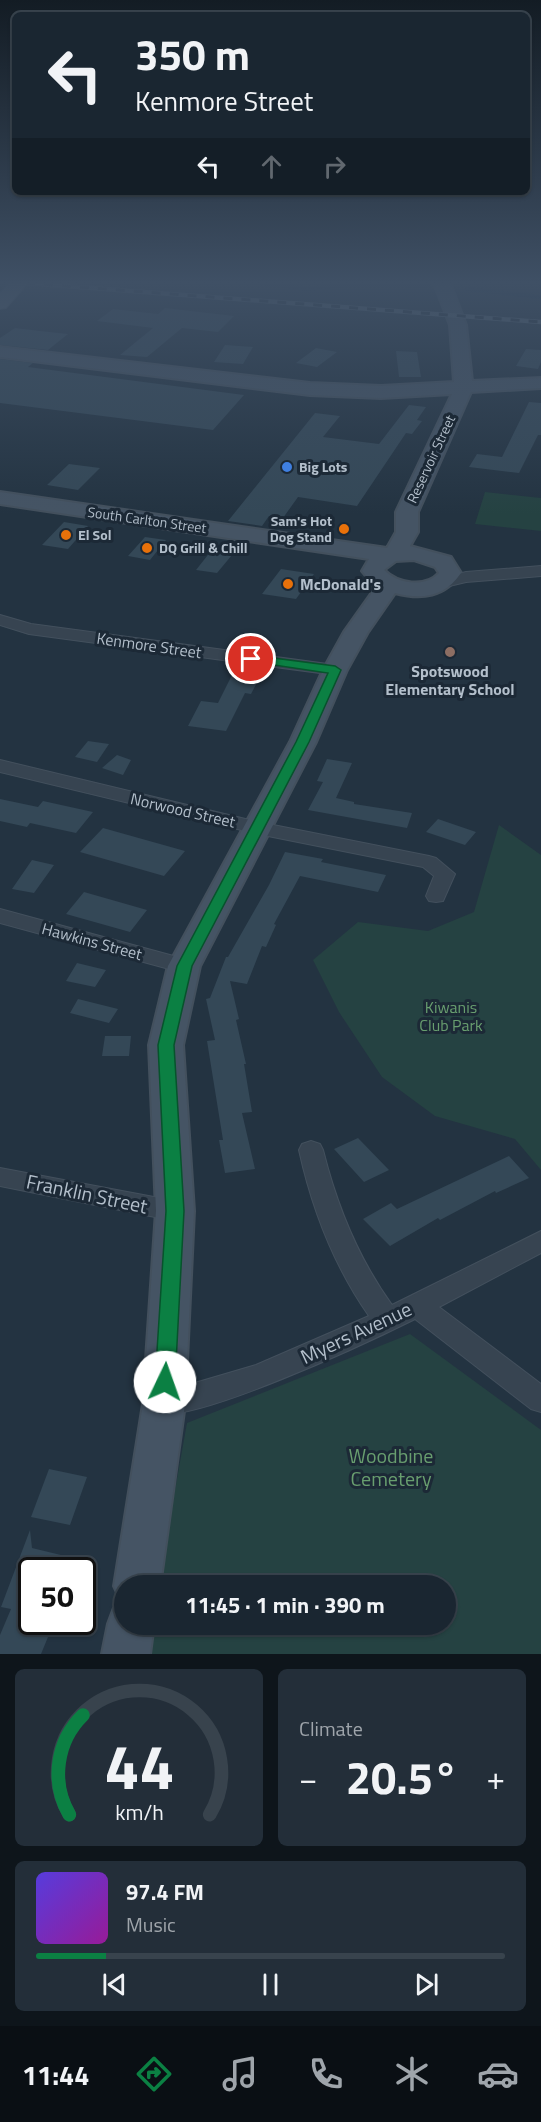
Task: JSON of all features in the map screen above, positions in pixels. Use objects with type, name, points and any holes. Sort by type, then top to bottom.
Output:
[{"type":"main road","points":[[67,360],[310,390],[381,392],[541,383]]},
{"type":"main road","points":[[461,360],[464,388]]},
{"type":"main road","name":"Reservoir Street","points":[[139,1575],[164,1404],[175,1211],[166,1045],[184,966],[303,742],[335,670],[356,632],[383,594],[386,564],[407,532],[407,512],[464,388]]},
{"type":"main road","name":"South Carlton Street","points":[[0,498],[294,542],[357,555],[386,564]]},
{"type":"main road","points":[[407,532],[424,554]]},
{"type":"main road","points":[[424,554],[435,557],[437,579],[395,586],[386,564],[424,554]]},
{"type":"main road","name":"Reservoir Street","points":[[356,632],[386,608],[437,579]]},
{"type":"main road","points":[[126,1654],[129,1635]]},
{"type":"street","points":[[437,579],[541,570]]},
{"type":"street","name":"Kenmore Street","points":[[0,620],[29,629],[335,670]]},
{"type":"street","name":"Norwood Street","points":[[0,766],[258,828],[429,862],[446,874],[436,896]]},
{"type":"street","name":"Hawkins Street","points":[[0,916],[184,966]]},
{"type":"street","points":[[311,1150],[318,1184],[344,1247],[357,1276],[387,1320]]},
{"type":"street","name":"Franklin Street","points":[[0,1177],[175,1211]]},
{"type":"street","name":"Myers Avenue","points":[[164,1404],[203,1395],[274,1371],[387,1320],[541,1241]]},
{"type":"street","points":[[417,1305],[541,1400]]},
{"type":"green space","points":[[485,492],[541,498],[541,531],[475,524]]},
{"type":"green space","name":"Kiwanis Club Park","points":[[499,825],[541,855],[541,1170],[515,1139],[435,1116],[382,1077],[339,1012],[313,960],[358,922],[428,931],[474,912]]},
{"type":"green space","name":"Woodbine Cemetery","points":[[410,1334],[541,1430],[541,1654],[146,1654],[150,1635],[456,1635],[456,1575],[160,1575],[187,1423]]},
{"type":"building","points":[[0,360],[33,363],[28,367],[244,395],[213,430],[0,403]]},
{"type":"building","points":[[215,360],[245,360],[243,364],[214,362]]},
{"type":"building","points":[[300,360],[326,360],[317,367],[296,363]]},
{"type":"building","points":[[397,360],[418,360],[421,377],[399,377]]},
{"type":"building","points":[[519,360],[541,360],[538,369],[516,366]]},
{"type":"building","points":[[529,402],[541,403],[541,435],[538,435],[519,473],[469,467],[477,454],[502,457]]},
{"type":"building","points":[[409,405],[426,407],[417,420],[422,421],[412,434],[406,433],[357,506],[298,497],[283,518],[269,516],[262,526],[228,521],[315,413],[340,416],[323,437],[379,444]]},
{"type":"building","points":[[69,464],[100,468],[78,490],[47,485]]},
{"type":"building","name":"El Sol","points":[[64,522],[88,526],[68,549],[42,545]]},
{"type":"building","name":"DQ Grill & Chill","points":[[145,537],[166,540],[150,560],[128,556]]},
{"type":"building","points":[[211,551],[232,555],[217,573],[196,570]]},
{"type":"building","name":"McDonald's","points":[[281,569],[314,574],[296,599],[262,594]]},
{"type":"building","points":[[234,671],[261,675],[251,694],[245,693],[226,731],[188,726],[201,701],[218,703]]},
{"type":"building","points":[[88,741],[109,744],[97,762],[75,757]]},
{"type":"building","points":[[117,755],[131,760],[123,775],[102,768]]},
{"type":"building","points":[[327,759],[352,763],[336,798],[354,802],[354,804],[412,813],[407,828],[308,810],[323,782],[317,781]]},
{"type":"building","points":[[0,799],[38,807],[43,801],[93,812],[76,833],[30,823],[27,827],[0,821]]},
{"type":"building","points":[[438,819],[476,832],[465,845],[426,832]]},
{"type":"building","points":[[103,828],[185,851],[164,876],[80,852]]},
{"type":"building","points":[[285,852],[386,875],[378,892],[300,876],[274,924],[276,925],[266,947],[262,946],[247,984],[230,981],[239,1019],[236,1020],[246,1064],[244,1064],[252,1112],[242,1113],[255,1169],[225,1173],[219,1140],[223,1140],[207,1041],[215,1040],[206,999],[210,998],[226,957],[269,885]]},
{"type":"building","points":[[32,860],[54,865],[34,893],[12,889]]},
{"type":"building","points":[[84,892],[147,910],[130,932],[66,914]]},
{"type":"building","points":[[77,963],[106,970],[95,987],[66,981]]},
{"type":"building","points":[[78,999],[118,1009],[109,1023],[70,1013]]},
{"type":"building","points":[[105,1036],[131,1036],[129,1056],[102,1056]]},
{"type":"building","points":[[358,1138],[389,1170],[364,1182],[334,1149]]},
{"type":"building","points":[[509,1156],[529,1178],[496,1193],[495,1191],[440,1220],[438,1218],[390,1246],[363,1219],[391,1203],[397,1209]]},
{"type":"building","points":[[49,1469],[87,1477],[70,1525],[31,1517]]},
{"type":"building","points":[[30,1530],[32,1548],[65,1556],[65,1557],[20,1557]]},
{"type":"building","points":[[18,1562],[18,1635],[48,1637],[41,1654],[0,1654],[0,1635],[11,1609],[1,1607]]},
{"type":"place","name":"Big Lots","points":[[287,467]]},
{"type":"place","name":"Sam's Hot Dog Stand","points":[[344,529]]},
{"type":"place","name":"El Sol","points":[[66,535]]},
{"type":"place","name":"DQ Grill & Chill","points":[[147,548]]},
{"type":"place","name":"McDonald's","points":[[288,584]]},
{"type":"place","name":"Spotswood Elementary School","points":[[450,652]]},
{"type":"route","points":[[165,1382],[175,1211],[166,1045],[184,966],[303,742],[335,670],[251,659]]}]
